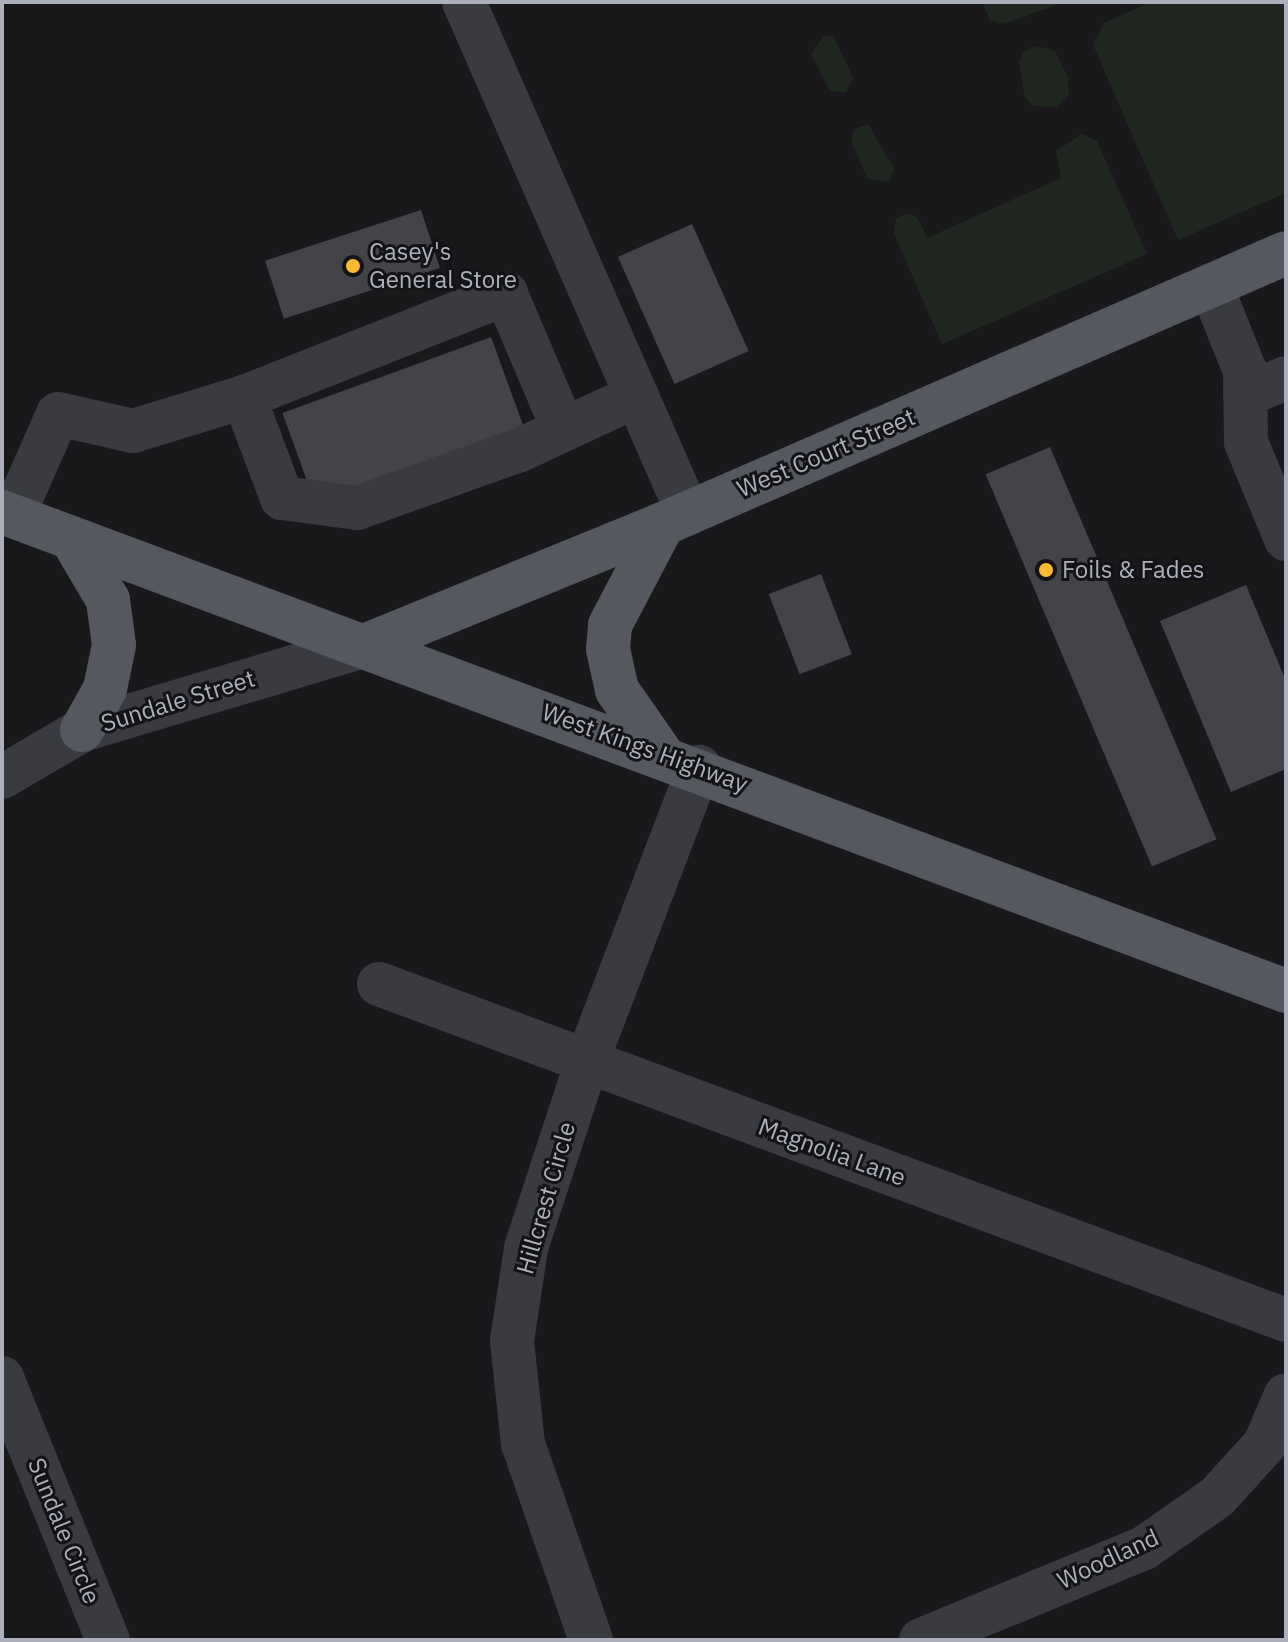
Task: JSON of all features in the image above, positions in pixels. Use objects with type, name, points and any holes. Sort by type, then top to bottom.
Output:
[{"type":"main road","name":"West Court Street","points":[[364,646],[675,519],[1286,253]]},
{"type":"main road","name":"West Kings Highway","points":[[8,514],[680,760],[1286,991]]},
{"type":"main road","points":[[675,519],[610,625],[608,649],[617,690],[680,760]]},
{"type":"main road","points":[[72,539],[108,600],[114,645],[105,689],[82,730]]},
{"type":"street","points":[[464,2],[636,396],[675,519]]},
{"type":"street","points":[[1211,286],[1245,371],[1246,442],[1286,539]]},
{"type":"street","points":[[8,514],[58,414],[133,431],[244,397],[506,294],[563,428]]},
{"type":"street","points":[[1245,395],[1286,378]]},
{"type":"street","points":[[244,397],[282,498],[357,508],[563,428],[636,396]]},
{"type":"street","name":"Sundale Street","points":[[2,777],[82,730],[364,646]]},
{"type":"street","name":"Hillcrest Circle","points":[[591,1640],[523,1444],[512,1341],[526,1248],[680,760]]},
{"type":"street","name":"Magnolia Lane","points":[[379,984],[1286,1320]]},
{"type":"street","name":"Sundale Circle","points":[[2,1378],[108,1640]]},
{"type":"street","name":"Woodland","points":[[921,1640],[1144,1548],[1217,1497],[1265,1444],[1286,1395]]},
{"type":"shaded area","points":[[982,2],[1065,2],[1003,24],[990,20]]},
{"type":"shaded area","points":[[1151,2],[1286,2],[1286,193],[1178,240],[1093,45],[1104,23]]},
{"type":"shaded area","points":[[824,36],[834,37],[853,78],[846,92],[830,91],[811,54]]},
{"type":"shaded area","points":[[1036,46],[1055,51],[1068,77],[1069,95],[1056,107],[1032,106],[1025,97],[1019,62],[1024,51]]},
{"type":"shaded area","points":[[868,124],[894,168],[889,182],[868,179],[851,142],[854,129]]},
{"type":"shaded area","points":[[1082,134],[1097,141],[1147,254],[942,344],[894,234],[896,218],[907,213],[918,218],[927,238],[1061,178],[1056,151]]},
{"type":"building","name":"Casey's General Store","points":[[421,210],[440,268],[284,319],[265,261]]},
{"type":"building","points":[[692,224],[749,351],[675,384],[618,257]]},
{"type":"building","name":"Casey's General Store","points":[[491,337],[527,435],[318,511],[282,413]]},
{"type":"building","points":[[1050,447],[1216,839],[1152,866],[986,474]]},
{"type":"building","points":[[821,574],[852,654],[800,674],[769,594]]},
{"type":"building","points":[[1246,585],[1286,681],[1286,769],[1231,792],[1160,621]]},
{"type":"place","name":"Casey's General Store","points":[[353,266]]},
{"type":"place","name":"Foils & Fades","points":[[1046,570]]}]
